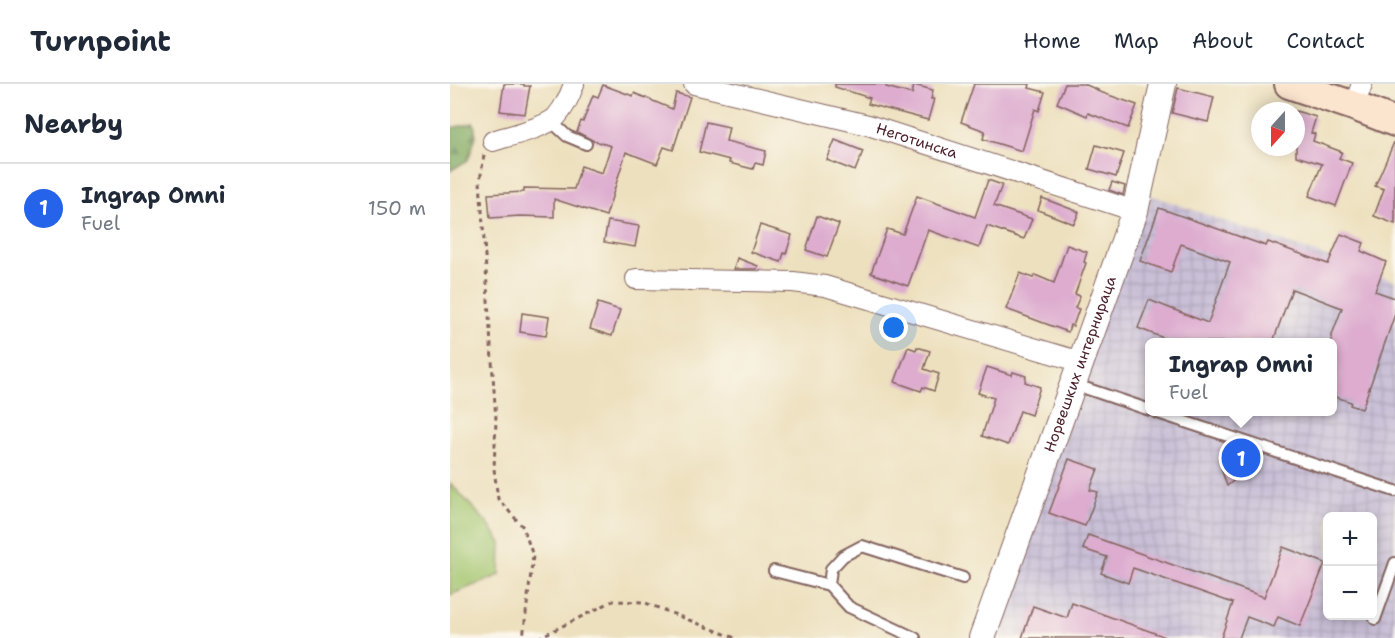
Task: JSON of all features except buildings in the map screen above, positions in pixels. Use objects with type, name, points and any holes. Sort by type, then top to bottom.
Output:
[{"type":"main road","points":[[1289,84],[1358,95],[1395,122]]},
{"type":"street","points":[[493,141],[538,127],[554,119],[569,98],[574,84]]},
{"type":"street","name":"Неготинска","points":[[694,84],[868,125],[1135,212]]},
{"type":"street","name":"Норвешких интернираца","points":[[982,638],[1135,212],[1163,84]]},
{"type":"street","points":[[636,279],[793,282],[825,286],[1077,373]]},
{"type":"lane","points":[[551,121],[567,136],[586,144]]},
{"type":"lane","points":[[1077,373],[1145,408]]},
{"type":"lane","points":[[1170,416],[1395,491]]},
{"type":"lane","points":[[829,585],[831,569],[843,556],[862,546],[963,578]]},
{"type":"lane","points":[[1377,613],[1395,563]]},
{"type":"lane","points":[[774,571],[829,585],[849,607],[915,638]]},
{"type":"path","points":[[493,141],[484,155],[480,181],[496,420],[494,469],[498,499],[522,527],[533,556],[523,638]]},
{"type":"path","points":[[537,638],[613,601],[644,602],[735,638]]},
{"type":"shaded area","points":[[1139,191],[1395,281],[1395,638],[982,638]]},
{"type":"green space","points":[[474,123],[476,136],[468,160],[450,171],[450,128]]},
{"type":"green space","points":[[450,483],[488,524],[501,543],[500,575],[450,595]]},
{"type":"place","name":"Ingrap Omni","points":[[1241,458]]}]
